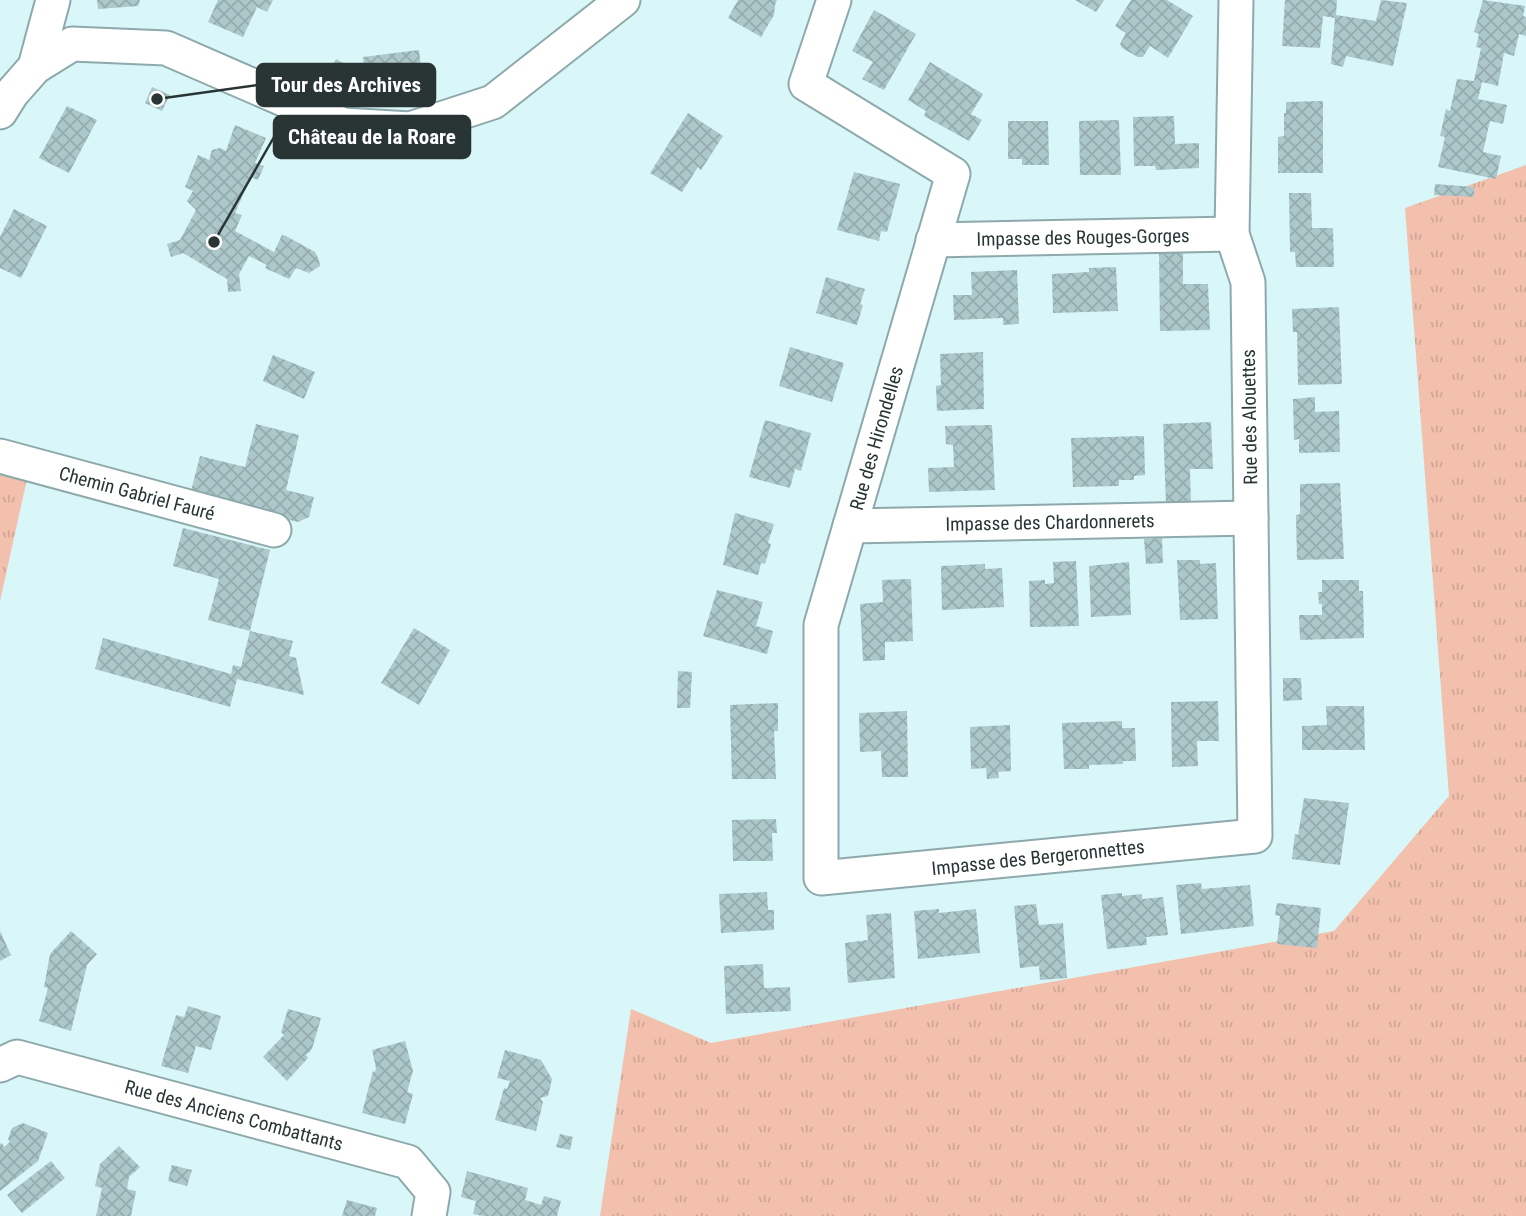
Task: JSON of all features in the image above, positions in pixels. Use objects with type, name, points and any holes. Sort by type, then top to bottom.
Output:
[{"type":"street","points":[[35,67],[53,0]]},
{"type":"street","points":[[0,113],[12,93],[35,67],[72,44],[166,48],[344,125],[410,129],[493,102],[622,0]]},
{"type":"street","name":"Rue des Hirondelles","points":[[821,878],[821,625],[953,174],[807,85],[834,0]]},
{"type":"street","name":"Rue des Alouettes","points":[[1236,0],[1232,234],[1248,282],[1255,836]]},
{"type":"street","name":"Impasse des Rouges-Gorges","points":[[933,240],[1232,234]]},
{"type":"street","name":"Chemin Gabriel Fauré","points":[[0,456],[274,530]]},
{"type":"street","name":"Impasse des Chardonnerets","points":[[850,526],[1251,519]]},
{"type":"street","name":"Impasse des Bergeronnettes","points":[[821,878],[1255,836]]},
{"type":"street","name":"Rue des Anciens Combattants","points":[[0,1065],[17,1057],[408,1162],[433,1192],[429,1216]]},
{"type":"green space","points":[[1526,165],[1526,1216],[600,1216],[631,1009],[711,1043],[1334,931],[1449,796],[1405,208]]},
{"type":"green space","points":[[0,454],[27,479],[0,601]]},
{"type":"building","points":[[97,0],[140,0],[138,6],[98,9]]},
{"type":"building","points":[[218,0],[273,0],[267,12],[257,7],[243,37],[208,22]]},
{"type":"building","points":[[738,0],[777,0],[774,15],[761,37],[728,18]]},
{"type":"building","points":[[1075,0],[1104,0],[1096,12]]},
{"type":"building","points":[[1131,0],[1167,0],[1193,16],[1168,58],[1150,46],[1143,57],[1122,48],[1120,44],[1126,33],[1115,26]]},
{"type":"building","points":[[1285,0],[1337,0],[1336,15],[1376,21],[1381,0],[1407,3],[1393,66],[1346,56],[1343,67],[1331,64],[1335,18],[1323,16],[1320,48],[1282,46]]},
{"type":"building","points":[[1483,0],[1525,6],[1523,16],[1526,17],[1526,36],[1519,34],[1514,56],[1504,53],[1498,86],[1482,82],[1478,99],[1507,105],[1503,124],[1490,121],[1483,152],[1501,156],[1496,179],[1438,167],[1445,137],[1440,136],[1446,109],[1450,111],[1457,79],[1474,81],[1481,48],[1476,47],[1479,34],[1474,32]]},
{"type":"building","points":[[874,10],[916,34],[884,90],[862,79],[873,62],[852,51]]},
{"type":"building","points":[[419,50],[423,86],[367,92],[363,57]]},
{"type":"building","points":[[336,59],[348,66],[335,88],[323,81]]},
{"type":"building","points":[[930,62],[983,94],[971,114],[982,120],[969,141],[924,116],[926,111],[908,100]]},
{"type":"building","points":[[152,87],[170,95],[162,111],[145,103]]},
{"type":"building","points":[[1323,101],[1323,173],[1278,173],[1278,137],[1284,136],[1286,102]]},
{"type":"building","points":[[67,106],[97,120],[69,173],[39,158]]},
{"type":"building","points":[[688,113],[723,136],[701,170],[698,167],[682,192],[650,173]]},
{"type":"building","points":[[1174,116],[1175,144],[1199,143],[1199,168],[1156,170],[1155,166],[1134,166],[1133,117]]},
{"type":"building","points":[[1119,120],[1121,175],[1080,175],[1079,121]]},
{"type":"building","points":[[1008,121],[1048,121],[1049,165],[1022,165],[1022,159],[1008,159]]},
{"type":"building","points":[[235,125],[266,138],[255,163],[264,166],[258,180],[251,177],[235,213],[242,215],[235,231],[274,252],[282,235],[286,236],[315,252],[320,266],[309,273],[296,268],[289,279],[265,268],[267,265],[249,256],[239,274],[241,291],[228,292],[227,279],[183,253],[171,257],[167,244],[180,240],[196,210],[187,201],[193,191],[185,187],[198,155],[209,160],[212,150],[220,148],[226,151]]},
{"type":"building","points":[[854,172],[900,184],[887,232],[881,231],[879,241],[837,230]]},
{"type":"building","points":[[1435,184],[1474,187],[1474,197],[1434,195]]},
{"type":"building","points":[[1289,193],[1311,193],[1312,228],[1333,228],[1334,267],[1296,267],[1295,252],[1290,252]]},
{"type":"building","points":[[14,209],[47,226],[21,278],[0,268],[0,237]]},
{"type":"building","points":[[1159,250],[1183,250],[1183,284],[1208,284],[1210,330],[1160,331]]},
{"type":"building","points":[[1116,267],[1118,311],[1053,313],[1052,274]]},
{"type":"building","points":[[1017,270],[1019,324],[1003,325],[1003,318],[954,320],[953,295],[972,295],[971,272]]},
{"type":"building","points":[[826,277],[865,289],[857,325],[816,313]]},
{"type":"building","points":[[1339,307],[1342,384],[1298,385],[1297,332],[1293,332],[1292,309]]},
{"type":"building","points":[[790,347],[844,363],[832,402],[779,386]]},
{"type":"building","points":[[983,352],[984,409],[937,411],[936,386],[941,385],[940,354]]},
{"type":"building","points":[[273,355],[315,372],[304,399],[263,381]]},
{"type":"building","points":[[1315,397],[1315,412],[1339,411],[1340,452],[1299,453],[1299,439],[1294,440],[1293,399]]},
{"type":"building","points":[[765,420],[811,433],[801,471],[795,469],[790,488],[749,477]]},
{"type":"building","points":[[1211,422],[1213,469],[1190,469],[1191,504],[1166,504],[1163,424]]},
{"type":"building","points":[[256,424],[299,435],[286,490],[314,497],[309,517],[298,522],[190,495],[200,456],[245,467]]},
{"type":"building","points":[[992,425],[995,490],[929,492],[928,468],[954,467],[953,445],[946,444],[945,426]]},
{"type":"building","points":[[1144,436],[1145,475],[1134,476],[1134,480],[1119,480],[1119,486],[1073,487],[1071,438]]},
{"type":"building","points":[[1340,483],[1344,559],[1297,560],[1296,515],[1300,514],[1300,484]]},
{"type":"building","points":[[735,513],[774,524],[765,564],[761,563],[758,575],[723,565]]},
{"type":"building","points":[[183,528],[270,550],[250,631],[208,620],[219,579],[173,566]]},
{"type":"building","points":[[1162,538],[1163,563],[1146,564],[1144,539]]},
{"type":"building","points":[[1177,560],[1200,560],[1200,564],[1216,563],[1218,619],[1180,620]]},
{"type":"building","points":[[1076,561],[1079,626],[1030,627],[1029,581],[1045,580],[1045,584],[1054,583],[1053,562]]},
{"type":"building","points":[[1129,562],[1131,615],[1091,617],[1089,566]]},
{"type":"building","points":[[985,564],[985,569],[1002,568],[1004,607],[942,610],[941,566]]},
{"type":"building","points":[[911,579],[913,641],[885,642],[885,660],[863,661],[860,604],[883,602],[882,580]]},
{"type":"building","points":[[1322,580],[1359,580],[1359,591],[1363,591],[1364,638],[1300,640],[1299,615],[1322,615],[1318,592],[1322,592]]},
{"type":"building","points":[[717,590],[763,602],[756,626],[773,631],[767,654],[703,636]]},
{"type":"building","points":[[414,628],[450,650],[419,705],[381,683]]},
{"type":"building","points":[[250,631],[293,641],[289,656],[296,658],[304,695],[237,679],[230,707],[95,669],[103,638],[231,674],[233,665],[241,667]]},
{"type":"building","points":[[678,671],[692,672],[690,708],[677,708]]},
{"type":"building","points":[[1283,678],[1301,678],[1302,700],[1283,701]]},
{"type":"building","points":[[1218,701],[1219,741],[1197,741],[1198,766],[1172,767],[1171,702]]},
{"type":"building","points":[[778,703],[778,731],[774,731],[776,779],[732,779],[730,705]]},
{"type":"building","points":[[1326,706],[1364,706],[1365,750],[1302,750],[1302,726],[1327,725]]},
{"type":"building","points":[[907,711],[908,777],[882,777],[881,751],[860,752],[859,713]]},
{"type":"building","points":[[1122,721],[1122,728],[1135,728],[1136,761],[1089,765],[1089,769],[1064,769],[1062,723]]},
{"type":"building","points":[[1010,725],[1011,771],[998,772],[999,778],[987,779],[986,768],[971,769],[970,727]]},
{"type":"building","points":[[1304,798],[1349,803],[1340,865],[1292,859]]},
{"type":"building","points":[[776,819],[777,833],[772,833],[773,861],[733,861],[732,820]]},
{"type":"building","points":[[1201,883],[1202,889],[1250,885],[1254,926],[1181,934],[1176,885]]},
{"type":"building","points":[[767,892],[768,910],[774,910],[774,930],[721,933],[719,894]]},
{"type":"building","points":[[1122,893],[1122,896],[1142,894],[1142,899],[1163,897],[1168,935],[1146,937],[1147,945],[1107,949],[1101,895]]},
{"type":"building","points":[[1277,903],[1321,908],[1317,948],[1277,944],[1280,916],[1275,915]]},
{"type":"building","points":[[1036,904],[1039,925],[1063,923],[1067,978],[1040,980],[1039,966],[1020,968],[1014,906]]},
{"type":"building","points":[[939,909],[939,913],[976,909],[980,953],[918,959],[914,911]]},
{"type":"building","points":[[891,913],[895,978],[848,983],[845,943],[868,940],[866,915]]},
{"type":"building","points":[[0,931],[11,955],[0,961]]},
{"type":"building","points":[[71,931],[97,954],[87,965],[71,1031],[39,1021],[48,988],[44,987],[50,954]]},
{"type":"building","points":[[763,964],[764,988],[790,987],[791,1011],[726,1014],[724,966]]},
{"type":"building","points":[[188,1006],[221,1016],[211,1050],[196,1046],[188,1073],[161,1066],[176,1015],[184,1017]]},
{"type":"building","points":[[288,1009],[321,1018],[312,1049],[306,1055],[308,1058],[287,1081],[263,1057],[284,1035],[281,1032]]},
{"type":"building","points":[[405,1041],[413,1071],[407,1092],[413,1094],[405,1124],[362,1113],[376,1068],[372,1050]]},
{"type":"building","points":[[505,1050],[541,1060],[552,1079],[548,1096],[540,1098],[543,1102],[536,1131],[495,1120],[504,1088],[507,1089],[510,1081],[497,1078]]},
{"type":"building","points":[[23,1123],[48,1133],[38,1161],[0,1191],[0,1144],[4,1147],[10,1142],[8,1139],[12,1128]]},
{"type":"building","points":[[560,1134],[573,1137],[570,1150],[556,1147]]},
{"type":"building","points":[[119,1146],[140,1167],[129,1177],[127,1189],[136,1191],[131,1216],[96,1216],[102,1188],[95,1186],[100,1164]]},
{"type":"building","points":[[51,1161],[65,1178],[22,1213],[7,1195]]},
{"type":"building","points":[[172,1165],[192,1170],[187,1186],[168,1181]]},
{"type":"building","points":[[467,1171],[528,1188],[525,1200],[541,1205],[544,1196],[561,1201],[557,1216],[473,1214],[476,1201],[461,1197]]},
{"type":"building","points":[[347,1200],[377,1208],[375,1216],[342,1216]]},
{"type":"place","name":"Tour des Archives","points":[[157,99]]},
{"type":"place","name":"Château de la Roare","points":[[214,242]]}]
